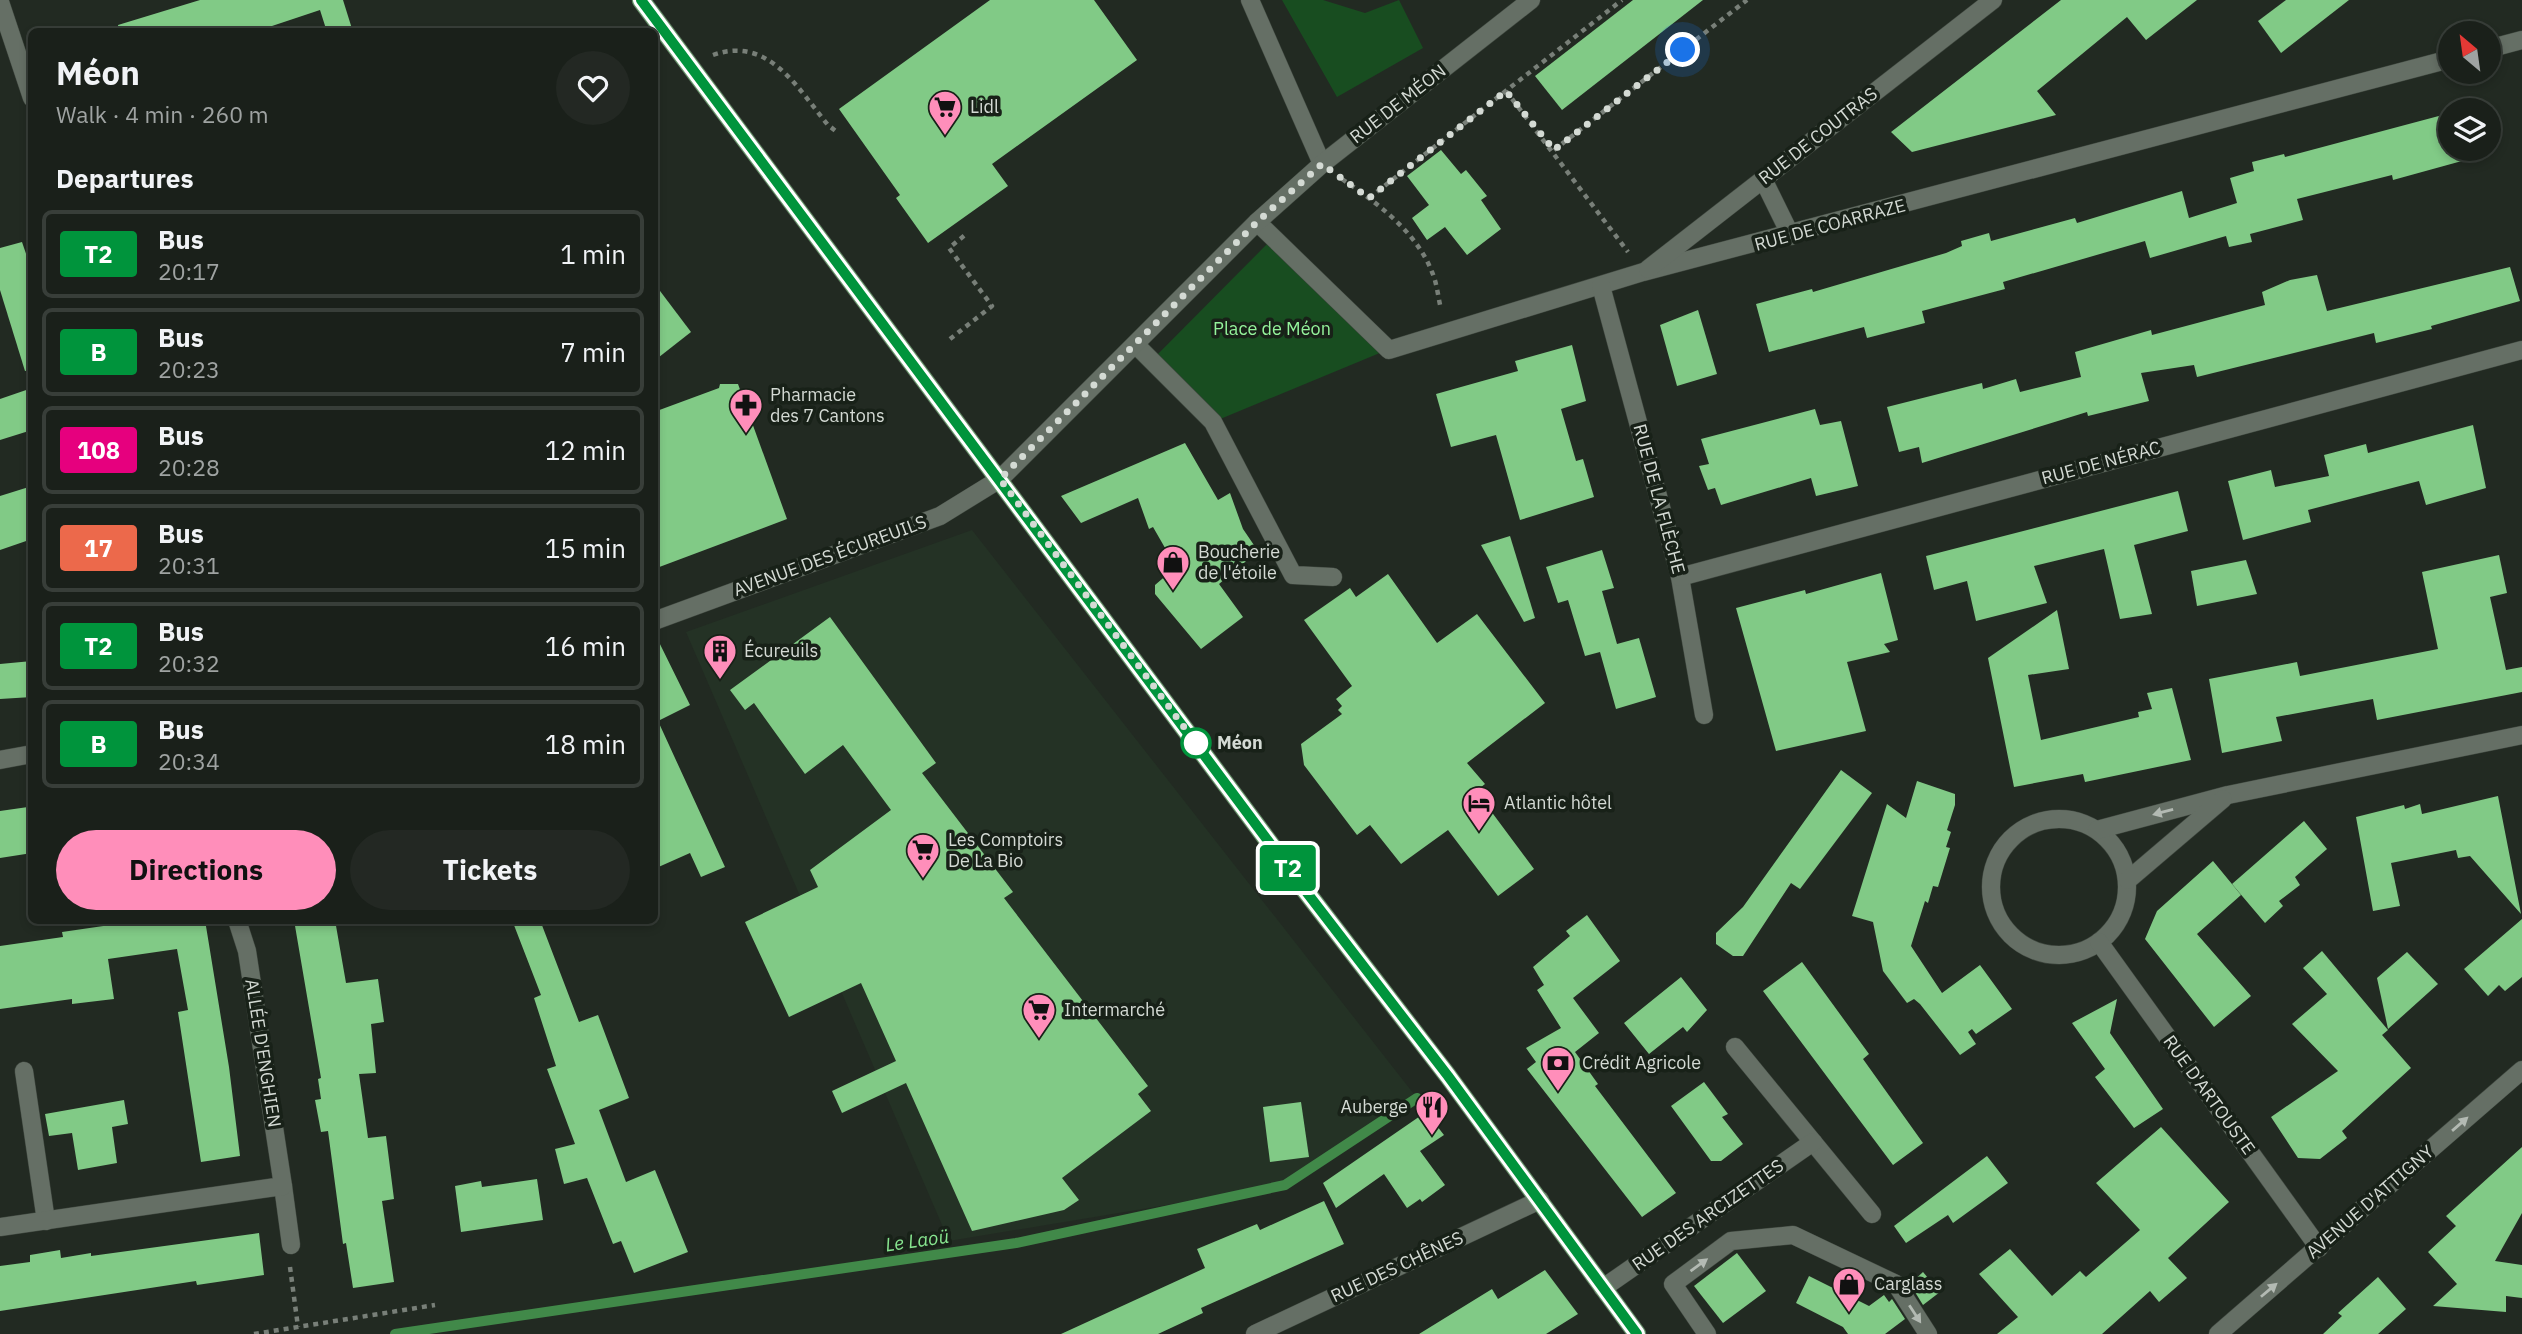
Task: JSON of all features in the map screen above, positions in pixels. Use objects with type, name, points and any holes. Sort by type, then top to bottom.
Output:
[{"type":"main road","points":[[641,0],[1637,1334]]},
{"type":"street","name":"RUE DE MÉON","points":[[1000,479],[1257,222],[1322,164],[1531,0]]},
{"type":"street","name":"RUE DE COUTRAS","points":[[1643,272],[1993,0]]},
{"type":"street","points":[[0,2],[28,87]]},
{"type":"street","points":[[1255,2],[1322,164]]},
{"type":"street","points":[[2501,46],[2522,40]]},
{"type":"street","name":"RUE DE COARRAZE","points":[[1257,222],[1389,350],[1643,272],[1791,236],[2438,62]]},
{"type":"street","points":[[1763,179],[1791,236]]},
{"type":"street","name":"RUE DE LA FLÈCHE","points":[[1601,286],[1680,577],[1704,715]]},
{"type":"street","points":[[1136,345],[1213,422],[1293,575],[1333,577]]},
{"type":"street","name":"RUE DE NÉRAC","points":[[1680,577],[2522,350]]},
{"type":"street","name":"AVENUE DES ÉCUREUILS","points":[[658,620],[940,516],[1000,479]]},
{"type":"street","points":[[2097,830],[2228,795],[2522,735]]},
{"type":"street","points":[[0,760],[28,755]]},
{"type":"street","points":[[2128,880],[2228,795]]},
{"type":"street","points":[[2053,819],[2076,820],[2097,830],[2112,843],[2123,860],[2128,880],[2125,904],[2116,926],[2099,942],[2079,953],[2056,955],[2034,951],[2014,939],[2000,921],[1992,900],[1991,877],[1998,855],[2012,837],[2031,825],[2053,819]]},
{"type":"street","name":"ALLÉE D'ENGHIEN","points":[[238,924],[247,951],[290,1245]]},
{"type":"street","name":"RUE D'ARTOUSTE","points":[[2099,942],[2319,1248]]},
{"type":"street","points":[[1735,1047],[1872,1214]]},
{"type":"street","name":"AVENUE D'ATTIGNY","points":[[2218,1334],[2522,1070]]},
{"type":"street","points":[[24,1071],[46,1221]]},
{"type":"street","name":"RUE DES ARCIZETTES","points":[[1603,1288],[1813,1142]]},
{"type":"street","points":[[0,1227],[283,1186]]},
{"type":"street","name":"RUE DES CHÊNES","points":[[1255,1334],[1539,1200]]},
{"type":"street","points":[[1707,1334],[1672,1284],[1731,1241],[1793,1236],[1896,1284],[1928,1334]]},
{"type":"path","points":[[1369,198],[1622,0]]},
{"type":"path","points":[[1554,150],[1747,0]]},
{"type":"path","points":[[689,64],[727,50],[748,51],[766,58],[785,70],[828,125],[837,132]]},
{"type":"path","points":[[1506,91],[1554,150],[1643,272]]},
{"type":"path","points":[[1322,164],[1388,213],[1418,246],[1432,272],[1447,333]]},
{"type":"path","points":[[950,339],[992,306],[949,248],[965,235]]},
{"type":"path","points":[[290,1245],[290,1272],[298,1327]]},
{"type":"path","points":[[254,1334],[435,1305]]},
{"type":"shaded area","points":[[972,530],[1417,1098],[1287,1185],[949,1241],[686,632]]},
{"type":"green space","points":[[1282,0],[1323,0],[1365,13],[1399,0],[1423,48],[1337,97]]},
{"type":"green space","name":"Place de Méon","points":[[1271,240],[1387,350],[1213,422],[1152,360]]},
{"type":"building","points":[[200,0],[343,0],[352,28],[326,28],[320,10],[266,28],[118,28],[118,25]]},
{"type":"building","name":"Lidl","points":[[990,0],[1094,0],[1137,60],[992,164],[1008,186],[928,243],[896,198],[900,195],[839,109]]},
{"type":"building","points":[[1633,0],[1703,0],[1562,110],[1535,76]]},
{"type":"building","points":[[2061,0],[2197,0],[2146,40],[2127,17],[2037,91],[2056,115],[1912,152],[1891,132]]},
{"type":"building","points":[[2286,0],[2349,0],[2281,53],[2258,21]]},
{"type":"building","points":[[2438,116],[2438,161],[2462,161],[2393,180],[2392,175],[2297,199],[2303,220],[2250,234],[2252,242],[2229,247],[2226,236],[2150,258],[2145,241],[2003,282],[2005,289],[1922,311],[1925,323],[1867,338],[1864,327],[1769,352],[1756,304],[1812,289],[1813,292],[1946,253],[1962,246],[1961,241],[1989,233],[1991,241],[2075,218],[2077,223],[2182,191],[2189,218],[2237,203],[2230,178],[2254,171],[2252,162],[2284,154],[2285,157]]},
{"type":"building","points":[[1441,150],[1461,174],[1466,170],[1487,196],[1481,200],[1501,229],[1467,255],[1445,227],[1427,240],[1412,218],[1429,205],[1407,176]]},
{"type":"building","points":[[22,242],[28,259],[28,371],[25,371],[0,290],[0,248]]},
{"type":"building","points":[[2510,267],[2520,301],[2431,326],[2432,329],[2376,343],[2374,333],[2197,377],[2194,365],[2141,373],[2149,401],[2088,416],[2087,412],[1922,463],[1919,447],[1899,452],[1887,407],[1982,383],[1983,389],[2016,379],[2020,392],[2081,377],[2075,352],[2151,330],[2152,335],[2265,305],[2262,292],[2290,280],[2317,275],[2327,311]]},
{"type":"building","points":[[658,288],[691,332],[658,358]]},
{"type":"building","points":[[1698,310],[1717,374],[1677,386],[1660,325]]},
{"type":"building","points":[[1572,345],[1586,401],[1561,409],[1576,461],[1583,459],[1594,497],[1520,520],[1496,435],[1451,447],[1436,394],[1518,371],[1515,361]]},
{"type":"building","points":[[720,384],[738,384],[787,519],[658,567],[658,411],[719,388]]},
{"type":"building","points":[[28,389],[28,431],[0,440],[0,399]]},
{"type":"building","points":[[1815,409],[1820,425],[1841,421],[1858,486],[1816,496],[1811,478],[1721,505],[1715,488],[1708,490],[1699,466],[1709,464],[1701,439]]},
{"type":"building","points":[[2473,425],[2486,488],[2426,505],[2419,481],[2308,510],[2311,522],[2243,540],[2228,481],[2271,470],[2275,487],[2329,476],[2324,455],[2366,444],[2368,453]]},
{"type":"building","points":[[1185,443],[1218,500],[1230,493],[1243,529],[1258,551],[1219,584],[1243,617],[1201,649],[1155,594],[1155,585],[1176,567],[1153,527],[1149,529],[1138,498],[1081,523],[1061,496]]},
{"type":"building","points":[[28,487],[28,540],[0,550],[0,496]]},
{"type":"building","points":[[2178,491],[2188,531],[2134,545],[2152,614],[2120,619],[2104,549],[2034,566],[2047,603],[1976,621],[1967,581],[1934,590],[1926,556]]},
{"type":"building","points":[[1510,536],[1535,618],[1524,622],[1481,545]]},
{"type":"building","points":[[1602,550],[1614,588],[1602,591],[1617,644],[1639,638],[1656,697],[1616,709],[1600,652],[1585,656],[1568,600],[1558,603],[1546,567]]},
{"type":"building","points":[[2499,555],[2507,593],[2490,597],[2506,670],[2522,667],[2522,692],[2377,720],[2373,699],[2276,717],[2282,741],[2222,753],[2209,679],[2297,662],[2300,676],[2438,649],[2422,572]]},
{"type":"building","points":[[2246,560],[2257,594],[2197,606],[2191,571]]},
{"type":"building","points":[[1881,573],[1898,640],[1884,644],[1890,652],[1847,662],[1866,731],[1776,751],[1736,608],[1805,590],[1806,594]]},
{"type":"building","points":[[1388,574],[1437,643],[1477,614],[1545,703],[1467,763],[1485,784],[1476,791],[1534,869],[1498,896],[1448,830],[1401,864],[1370,825],[1357,835],[1304,765],[1301,744],[1342,714],[1338,710],[1342,706],[1336,699],[1352,686],[1304,620],[1350,588],[1356,597]]},
{"type":"building","points":[[2057,610],[2069,669],[2028,675],[2041,740],[2139,717],[2138,712],[2152,709],[2147,693],[2172,688],[2191,760],[2085,782],[2083,774],[2014,787],[1988,658]]},
{"type":"building","points":[[830,617],[936,763],[922,773],[1013,892],[1004,898],[1148,1086],[1138,1094],[1151,1111],[1062,1178],[1079,1200],[1064,1210],[972,1231],[906,1083],[842,1113],[832,1091],[896,1061],[861,983],[789,1017],[745,922],[818,887],[810,870],[891,810],[843,745],[805,774],[754,703],[745,710],[730,690]]},
{"type":"building","points":[[658,640],[690,705],[658,721]]},
{"type":"building","points":[[28,661],[28,697],[0,699],[0,664]]},
{"type":"building","points":[[658,721],[725,867],[701,877],[690,853],[658,867]]},
{"type":"building","points":[[1841,770],[1872,793],[1800,889],[1791,883],[1743,956],[1733,956],[1716,944],[1716,933],[1743,907]]},
{"type":"building","points":[[1917,781],[1955,794],[1955,805],[1947,830],[1951,832],[1946,847],[1950,848],[1938,887],[1933,886],[1928,903],[1925,901],[1911,946],[1942,993],[1980,965],[2012,1009],[1976,1034],[1972,1029],[1968,1032],[1976,1044],[1960,1055],[1920,1004],[1914,999],[1907,1003],[1883,971],[1873,922],[1852,916],[1887,804],[1906,818]]},
{"type":"building","points":[[2498,796],[2521,914],[2470,856],[2458,858],[2456,850],[2391,863],[2400,906],[2373,911],[2356,817],[2404,805],[2405,809],[2420,804],[2422,814]]},
{"type":"building","points":[[28,807],[28,854],[0,858],[0,811]]},
{"type":"building","points":[[2304,821],[2327,849],[2295,877],[2300,885],[2279,901],[2283,906],[2265,923],[2232,884]]},
{"type":"building","points":[[2213,861],[2241,895],[2197,934],[2251,996],[2214,1027],[2145,939],[2157,911]]},
{"type":"building","points":[[1587,915],[1620,961],[1573,998],[1599,1033],[1575,1052],[1598,1084],[1595,1086],[1676,1193],[1642,1217],[1527,1069],[1536,1062],[1526,1048],[1561,1028],[1537,990],[1544,985],[1533,967],[1570,936],[1566,931]]},
{"type":"building","points":[[2522,919],[2522,977],[2505,991],[2499,985],[2488,996],[2464,969]]},
{"type":"building","points":[[117,924],[206,924],[229,1067],[240,1156],[201,1162],[178,1012],[188,1010],[177,949],[108,959],[114,999],[72,1004],[72,999],[0,1009],[0,946],[63,937],[62,932]]},
{"type":"building","points":[[295,924],[336,924],[346,983],[378,979],[384,1022],[371,1024],[376,1073],[359,1074],[368,1138],[386,1136],[394,1199],[382,1201],[394,1282],[353,1288],[346,1243],[343,1244],[328,1131],[321,1132],[315,1100],[321,1099],[318,1079],[321,1078]]},
{"type":"building","points":[[514,924],[542,924],[579,1022],[598,1015],[629,1098],[599,1110],[626,1182],[655,1170],[688,1252],[634,1273],[621,1241],[613,1244],[587,1178],[564,1184],[555,1149],[575,1144],[547,1069],[556,1066],[534,998],[541,995]]},
{"type":"building","points":[[2322,951],[2388,1030],[2382,1035],[2411,1068],[2342,1131],[2347,1138],[2320,1159],[2298,1158],[2271,1117],[2338,1071],[2292,1024],[2327,994],[2303,968]]},
{"type":"building","points":[[2407,952],[2438,984],[2388,1029],[2377,978]]},
{"type":"building","points":[[1802,962],[1869,1054],[1863,1059],[1923,1143],[1893,1165],[1763,991]]},
{"type":"building","points":[[1681,977],[1707,1010],[1687,1032],[1683,1027],[1649,1054],[1624,1023]]},
{"type":"building","points":[[2117,999],[2110,1033],[2163,1109],[2134,1128],[2095,1077],[2105,1069],[2072,1023]]},
{"type":"building","points":[[1704,1082],[1728,1114],[1722,1117],[1743,1144],[1721,1161],[1711,1161],[1671,1106]]},
{"type":"building","points":[[124,1100],[128,1124],[112,1127],[117,1163],[78,1170],[72,1133],[49,1136],[45,1114]]},
{"type":"building","points":[[1301,1102],[1309,1157],[1270,1162],[1263,1107]]},
{"type":"building","points":[[1426,1112],[1444,1135],[1420,1151],[1445,1185],[1422,1202],[1420,1199],[1407,1208],[1384,1174],[1336,1208],[1323,1183]]},
{"type":"building","points":[[2161,1127],[2229,1202],[2168,1258],[2187,1278],[2159,1302],[2150,1291],[2102,1334],[1997,1334],[2018,1317],[1979,1274],[2010,1249],[2052,1296],[2080,1271],[2086,1277],[2140,1230],[2096,1183]]},
{"type":"building","points":[[2522,1147],[2522,1213],[2495,1261],[2522,1265],[2522,1298],[2506,1296],[2506,1312],[2433,1306],[2457,1284],[2428,1252],[2456,1226],[2446,1216]]},
{"type":"building","points":[[1987,1156],[2008,1183],[1953,1223],[1948,1215],[1906,1243],[1894,1226]]},
{"type":"building","points":[[537,1179],[543,1220],[461,1232],[455,1186],[481,1181],[482,1187]]},
{"type":"building","points":[[1324,1201],[1344,1244],[1201,1308],[1203,1313],[1158,1334],[1061,1334],[1205,1268],[1197,1249],[1257,1224],[1260,1230]]},
{"type":"building","points":[[259,1233],[264,1275],[197,1285],[196,1281],[0,1311],[0,1266],[30,1262],[30,1255],[60,1250],[61,1258],[91,1253],[91,1256]]},
{"type":"building","points":[[1737,1253],[1766,1291],[1723,1323],[1694,1286]]},
{"type":"building","points":[[1545,1270],[1578,1314],[1546,1334],[1419,1334],[1492,1289],[1498,1299]]},
{"type":"building","points":[[1923,1272],[1940,1292],[1923,1305],[1910,1284]]},
{"type":"building","points":[[1809,1276],[1869,1306],[1884,1295],[1889,1302],[1892,1299],[1905,1319],[1885,1334],[1848,1334],[1843,1327],[1796,1303]]},
{"type":"building","points":[[2378,1277],[2406,1309],[2378,1334],[2323,1334],[2342,1316],[2338,1313]]},
{"type":"waterway","name":"Le Laoü","points":[[395,1334],[1016,1243],[1285,1185],[1417,1098]]},
{"type":"bus line","name":"T2","points":[[641,0],[1301,885],[1448,1076],[1637,1334]]},
{"type":"place","name":"Lidl","points":[[945,137]]},
{"type":"place","name":"Pharmacie des 7 Cantons","points":[[746,435]]},
{"type":"place","name":"Boucherie de l'étoile","points":[[1173,592]]},
{"type":"place","name":"Écureuils","points":[[720,681]]},
{"type":"place","name":"Méon","points":[[1196,743]]},
{"type":"place","name":"Atlantic hôtel","points":[[1479,833]]},
{"type":"place","name":"Les Comptoirs De La Bio","points":[[923,880]]},
{"type":"place","name":"Intermarché","points":[[1039,1040]]},
{"type":"place","name":"Crédit Agricole","points":[[1558,1093]]},
{"type":"place","name":"Auberge","points":[[1432,1137]]},
{"type":"place","name":"Carglass","points":[[1849,1314]]},
{"type":"route","points":[[1196,743],[1201,750],[1000,479],[1257,222],[1322,164],[1369,198],[1506,91],[1554,150],[1683,50]]}]
